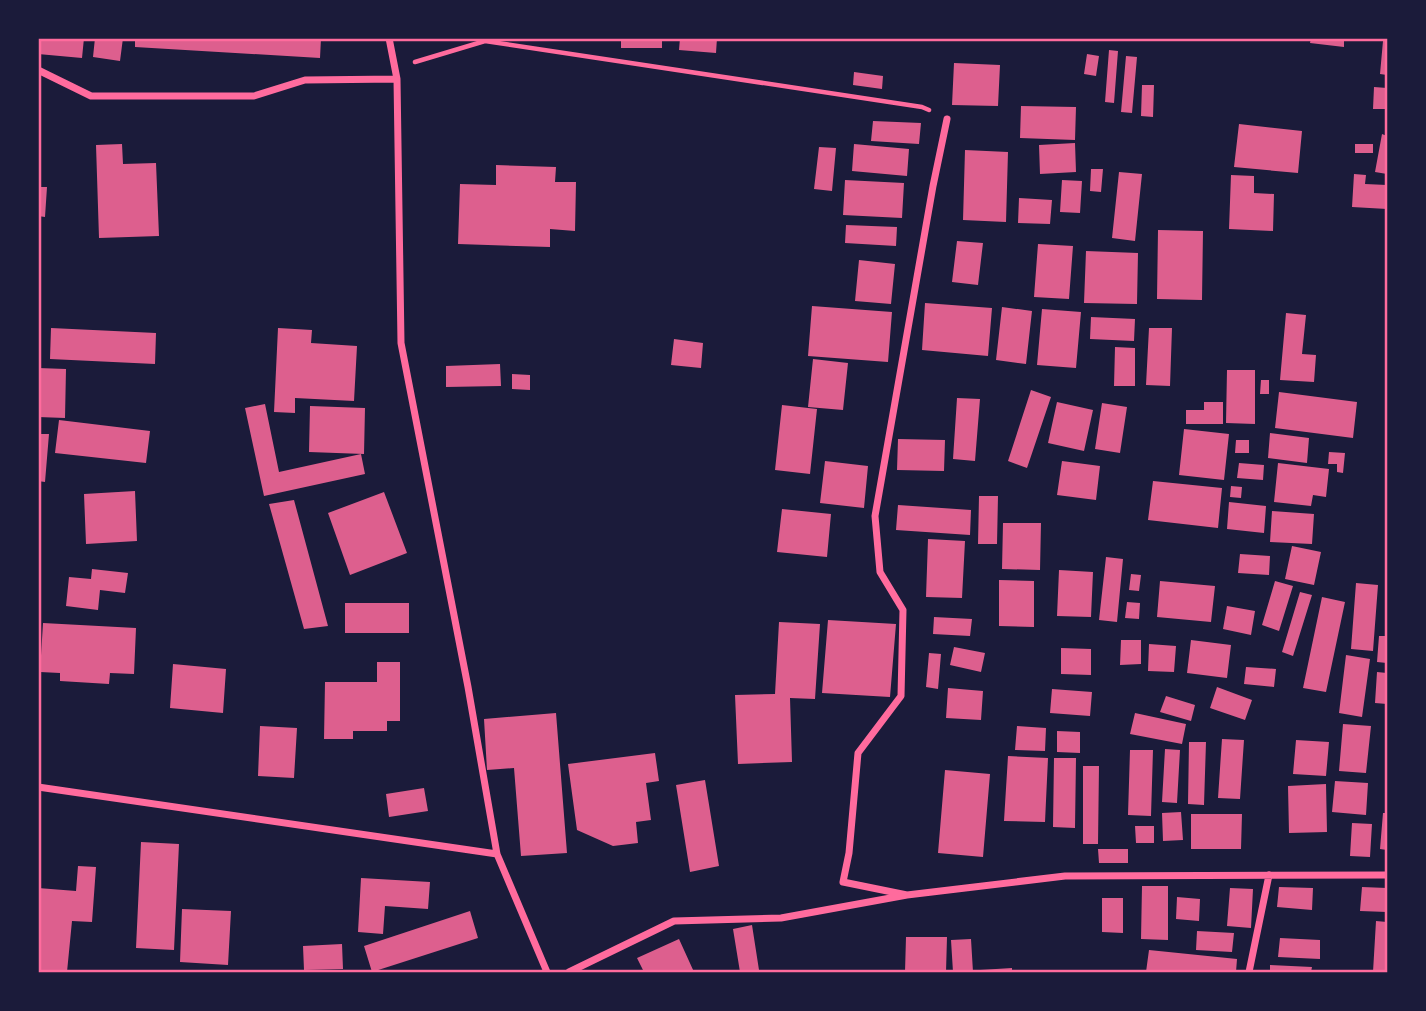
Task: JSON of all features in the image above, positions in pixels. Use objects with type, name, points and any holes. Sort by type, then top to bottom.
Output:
[{"type":"street","points":[[389,38],[397,79],[401,343],[498,854],[547,972]]},
{"type":"street","points":[[38,70],[91,96],[254,96],[304,80],[397,79]]},
{"type":"street","points":[[907,895],[843,882],[849,853],[858,753],[901,696],[903,610],[880,572],[875,516],[947,119]]},
{"type":"street","points":[[38,787],[498,854]]},
{"type":"street","points":[[1249,972],[1269,874]]},
{"type":"street","points":[[569,972],[674,921],[780,918],[907,895],[1065,876],[1388,875]]},
{"type":"path","points":[[397,79],[411,62],[485,41],[922,107],[947,119]]},
{"type":"building","points":[[38,38],[84,38],[82,58],[38,54]]},
{"type":"building","points":[[95,38],[123,38],[120,61],[93,57]]},
{"type":"building","points":[[135,38],[321,38],[320,58],[135,47]]},
{"type":"building","points":[[621,38],[662,38],[662,48],[621,48]]},
{"type":"building","points":[[680,38],[717,38],[716,53],[679,50]]},
{"type":"building","points":[[1311,38],[1344,38],[1344,47],[1310,43]]},
{"type":"building","points":[[1383,41],[1387,41],[1387,75],[1380,74]]},
{"type":"building","points":[[1109,50],[1118,51],[1114,103],[1105,102]]},
{"type":"building","points":[[1087,54],[1099,56],[1096,76],[1084,74]]},
{"type":"building","points":[[1126,56],[1137,57],[1132,113],[1121,112]]},
{"type":"building","points":[[954,63],[1000,65],[998,106],[952,105]]},
{"type":"building","points":[[854,72],[883,76],[882,89],[853,85]]},
{"type":"building","points":[[1142,85],[1154,85],[1153,117],[1141,116]]},
{"type":"building","points":[[1374,87],[1387,88],[1387,109],[1373,109]]},
{"type":"building","points":[[1021,106],[1076,107],[1075,140],[1020,138]]},
{"type":"building","points":[[873,121],[921,123],[919,144],[871,141]]},
{"type":"building","points":[[1239,124],[1302,131],[1298,173],[1234,167]]},
{"type":"building","points":[[1382,134],[1387,136],[1387,174],[1375,172]]},
{"type":"building","points":[[1075,143],[1076,172],[1040,174],[1039,145]]},
{"type":"building","points":[[122,144],[123,164],[156,163],[159,236],[99,238],[96,145]]},
{"type":"building","points":[[854,144],[909,149],[907,176],[852,171]]},
{"type":"building","points":[[1355,144],[1373,144],[1373,153],[1355,153]]},
{"type":"building","points":[[819,147],[836,148],[832,191],[814,189]]},
{"type":"building","points":[[965,150],[1008,152],[1006,222],[963,220]]},
{"type":"building","points":[[496,165],[556,167],[555,182],[576,182],[575,231],[550,229],[550,247],[458,244],[460,184],[496,185]]},
{"type":"building","points":[[1091,169],[1103,169],[1101,192],[1090,191]]},
{"type":"building","points":[[1119,172],[1142,174],[1135,241],[1112,238]]},
{"type":"building","points":[[1354,174],[1366,175],[1365,184],[1387,185],[1387,209],[1352,207]]},
{"type":"building","points":[[1231,175],[1254,176],[1254,193],[1274,194],[1273,231],[1229,229]]},
{"type":"building","points":[[845,180],[904,183],[902,218],[843,215]]},
{"type":"building","points":[[1062,180],[1082,181],[1080,213],[1060,212]]},
{"type":"building","points":[[38,187],[47,187],[45,217],[38,216]]},
{"type":"building","points":[[1019,198],[1052,200],[1050,224],[1018,223]]},
{"type":"building","points":[[846,225],[897,227],[896,246],[845,243]]},
{"type":"building","points":[[1158,230],[1203,231],[1202,300],[1157,299]]},
{"type":"building","points":[[957,241],[983,243],[978,285],[952,282]]},
{"type":"building","points":[[1038,244],[1073,246],[1069,299],[1034,297]]},
{"type":"building","points":[[1086,251],[1138,253],[1137,304],[1084,303]]},
{"type":"building","points":[[859,260],[895,264],[891,304],[855,301]]},
{"type":"building","points":[[925,303],[992,308],[988,356],[922,350]]},
{"type":"building","points":[[812,306],[892,312],[888,362],[808,356]]},
{"type":"building","points":[[1002,307],[1032,311],[1026,364],[996,360]]},
{"type":"building","points":[[1042,309],[1081,312],[1076,368],[1037,365]]},
{"type":"building","points":[[1286,313],[1306,315],[1302,354],[1316,355],[1314,382],[1280,380]]},
{"type":"building","points":[[1091,317],[1135,319],[1134,341],[1090,339]]},
{"type":"building","points":[[51,328],[156,333],[155,364],[50,359]]},
{"type":"building","points":[[278,328],[312,330],[311,343],[357,346],[354,401],[295,398],[295,413],[274,412]]},
{"type":"building","points":[[1149,328],[1172,328],[1170,386],[1146,385]]},
{"type":"building","points":[[674,339],[703,343],[701,368],[671,365]]},
{"type":"building","points":[[1115,347],[1135,348],[1135,386],[1114,386]]},
{"type":"building","points":[[813,359],[848,363],[843,410],[808,407]]},
{"type":"building","points":[[500,364],[501,386],[446,387],[446,366]]},
{"type":"building","points":[[38,368],[66,369],[65,418],[38,417]]},
{"type":"building","points":[[1227,370],[1255,370],[1255,424],[1226,423]]},
{"type":"building","points":[[512,374],[530,375],[530,390],[512,389]]},
{"type":"building","points":[[1261,380],[1269,380],[1269,394],[1260,394]]},
{"type":"building","points":[[1031,390],[1051,397],[1027,468],[1008,461]]},
{"type":"building","points":[[1279,392],[1357,402],[1353,438],[1275,428]]},
{"type":"building","points":[[957,398],[980,399],[975,461],[953,459]]},
{"type":"building","points":[[1057,402],[1093,410],[1084,451],[1048,443]]},
{"type":"building","points":[[1204,402],[1223,402],[1223,424],[1186,424],[1186,410],[1204,410]]},
{"type":"building","points":[[1102,403],[1127,407],[1120,453],[1095,449]]},
{"type":"building","points":[[265,404],[279,472],[361,454],[365,474],[264,496],[245,408]]},
{"type":"building","points":[[782,405],[817,409],[810,474],[775,470]]},
{"type":"building","points":[[310,406],[365,408],[364,454],[309,452]]},
{"type":"building","points":[[59,420],[150,431],[146,463],[55,453]]},
{"type":"building","points":[[1184,429],[1229,434],[1224,480],[1179,475]]},
{"type":"building","points":[[1270,433],[1309,438],[1307,463],[1268,458]]},
{"type":"building","points":[[38,434],[49,434],[45,482],[38,481]]},
{"type":"building","points":[[898,439],[945,440],[944,471],[897,470]]},
{"type":"building","points":[[1236,440],[1249,440],[1249,453],[1235,453]]},
{"type":"building","points":[[1329,452],[1345,453],[1343,473],[1337,472],[1337,464],[1328,464]]},
{"type":"building","points":[[825,461],[868,466],[864,508],[820,503]]},
{"type":"building","points":[[1062,461],[1100,466],[1096,500],[1057,495]]},
{"type":"building","points":[[1239,463],[1264,465],[1263,480],[1237,478]]},
{"type":"building","points":[[1278,463],[1329,469],[1326,497],[1313,495],[1311,506],[1274,502]]},
{"type":"building","points":[[1153,481],[1222,488],[1218,528],[1148,520]]},
{"type":"building","points":[[1231,486],[1242,487],[1241,498],[1230,497]]},
{"type":"building","points":[[135,491],[137,541],[86,544],[84,494]]},
{"type":"building","points":[[384,492],[407,553],[350,575],[328,513]]},
{"type":"building","points":[[979,496],[998,496],[997,544],[978,544]]},
{"type":"building","points":[[294,500],[328,626],[304,629],[269,504]]},
{"type":"building","points":[[1229,502],[1266,506],[1264,533],[1227,529]]},
{"type":"building","points":[[898,505],[971,510],[970,535],[896,530]]},
{"type":"building","points":[[782,509],[831,514],[827,557],[777,552]]},
{"type":"building","points":[[1272,511],[1314,514],[1312,544],[1270,542]]},
{"type":"building","points":[[1003,523],[1041,523],[1040,570],[1002,569]]},
{"type":"building","points":[[928,539],[965,541],[962,598],[926,597]]},
{"type":"building","points":[[1292,546],[1321,552],[1314,585],[1285,579]]},
{"type":"building","points":[[1240,554],[1270,556],[1269,575],[1238,573]]},
{"type":"building","points":[[1106,557],[1123,559],[1117,622],[1099,620]]},
{"type":"building","points":[[92,569],[128,573],[125,593],[100,590],[98,610],[66,606],[69,577],[91,579]]},
{"type":"building","points":[[1059,570],[1093,572],[1091,617],[1057,616]]},
{"type":"building","points":[[1131,574],[1141,575],[1139,591],[1129,590]]},
{"type":"building","points":[[999,580],[1034,581],[1034,627],[999,626]]},
{"type":"building","points":[[1160,581],[1215,586],[1211,622],[1157,617]]},
{"type":"building","points":[[1275,581],[1293,586],[1279,631],[1262,625]]},
{"type":"building","points":[[1356,583],[1378,585],[1373,651],[1351,649]]},
{"type":"building","points":[[1300,592],[1312,595],[1293,656],[1282,652]]},
{"type":"building","points":[[1322,597],[1345,602],[1326,692],[1303,688]]},
{"type":"building","points":[[1127,602],[1140,603],[1139,619],[1125,618]]},
{"type":"building","points":[[345,603],[409,603],[409,633],[345,633]]},
{"type":"building","points":[[1227,606],[1255,611],[1251,635],[1223,629]]},
{"type":"building","points":[[934,617],[972,619],[970,636],[933,634]]},
{"type":"building","points":[[828,620],[896,624],[890,697],[822,693]]},
{"type":"building","points":[[779,622],[820,624],[815,699],[790,698],[792,762],[738,764],[735,695],[775,694]]},
{"type":"building","points":[[43,623],[136,628],[134,674],[110,673],[109,684],[60,681],[60,673],[40,672]]},
{"type":"building","points":[[1379,636],[1387,636],[1387,663],[1377,662]]},
{"type":"building","points":[[1121,640],[1141,640],[1141,664],[1120,665]]},
{"type":"building","points":[[1191,640],[1231,645],[1227,678],[1187,673]]},
{"type":"building","points":[[1149,644],[1176,646],[1174,672],[1148,671]]},
{"type":"building","points":[[954,647],[985,653],[981,672],[950,665]]},
{"type":"building","points":[[1061,648],[1091,649],[1091,675],[1061,674]]},
{"type":"building","points":[[929,653],[941,654],[938,689],[926,687]]},
{"type":"building","points":[[1346,655],[1370,659],[1362,717],[1339,713]]},
{"type":"building","points":[[377,662],[400,662],[400,721],[387,721],[387,731],[353,731],[353,739],[324,739],[325,682],[377,682]]},
{"type":"building","points":[[173,664],[226,669],[223,713],[170,708]]},
{"type":"building","points":[[1246,667],[1276,669],[1274,687],[1244,684]]},
{"type":"building","points":[[1377,672],[1387,673],[1387,704],[1375,703]]},
{"type":"building","points":[[1217,687],[1252,700],[1245,720],[1210,708]]},
{"type":"building","points":[[948,688],[983,691],[981,720],[946,718]]},
{"type":"building","points":[[1052,689],[1092,692],[1090,716],[1050,713]]},
{"type":"building","points":[[1166,696],[1195,705],[1191,721],[1160,712]]},
{"type":"building","points":[[556,713],[567,853],[521,856],[514,768],[487,770],[484,719]]},
{"type":"building","points":[[1135,713],[1186,724],[1182,744],[1130,734]]},
{"type":"building","points":[[1343,724],[1371,726],[1366,773],[1339,771]]},
{"type":"building","points":[[260,726],[297,728],[294,778],[258,776]]},
{"type":"building","points":[[1017,726],[1046,728],[1045,751],[1015,750]]},
{"type":"building","points":[[1057,731],[1080,732],[1080,753],[1057,752]]},
{"type":"building","points":[[1222,739],[1244,740],[1240,799],[1218,798]]},
{"type":"building","points":[[1296,740],[1329,742],[1326,776],[1293,774]]},
{"type":"building","points":[[1189,742],[1206,742],[1204,805],[1188,804]]},
{"type":"building","points":[[1165,749],[1180,750],[1177,803],[1162,802]]},
{"type":"building","points":[[1130,750],[1153,750],[1151,816],[1128,815]]},
{"type":"building","points":[[655,753],[659,781],[646,783],[651,820],[636,822],[638,843],[613,846],[577,830],[568,764]]},
{"type":"building","points":[[1008,756],[1048,758],[1045,822],[1004,821]]},
{"type":"building","points":[[1054,758],[1076,758],[1075,828],[1053,827]]},
{"type":"building","points":[[1083,766],[1099,766],[1098,844],[1083,844]]},
{"type":"building","points":[[945,770],[990,774],[983,857],[938,853]]},
{"type":"building","points":[[705,780],[719,866],[690,872],[676,785]]},
{"type":"building","points":[[1335,781],[1368,783],[1366,815],[1332,812]]},
{"type":"building","points":[[1326,784],[1327,832],[1289,833],[1288,786]]},
{"type":"building","points":[[424,788],[428,811],[389,817],[386,794]]},
{"type":"building","points":[[1181,812],[1183,840],[1163,841],[1162,813]]},
{"type":"building","points":[[1383,813],[1387,813],[1387,850],[1380,849]]},
{"type":"building","points":[[1191,814],[1242,814],[1241,849],[1191,849]]},
{"type":"building","points":[[1352,823],[1372,824],[1370,857],[1350,856]]},
{"type":"building","points":[[1135,826],[1154,826],[1154,843],[1136,843]]},
{"type":"building","points":[[141,842],[179,844],[174,950],[136,948]]},
{"type":"building","points":[[1098,849],[1128,849],[1128,863],[1099,863]]},
{"type":"building","points":[[78,866],[96,867],[92,922],[72,921],[67,972],[38,972],[38,888],[76,891]]},
{"type":"building","points":[[361,878],[430,882],[428,909],[385,906],[383,934],[358,932]]},
{"type":"building","points":[[1142,886],[1168,886],[1168,940],[1141,939]]},
{"type":"building","points":[[1279,887],[1313,888],[1312,910],[1277,907]]},
{"type":"building","points":[[1362,887],[1387,888],[1387,912],[1360,911]]},
{"type":"building","points":[[1230,888],[1253,889],[1251,928],[1227,926]]},
{"type":"building","points":[[1177,897],[1200,899],[1199,921],[1176,919]]},
{"type":"building","points":[[1102,898],[1123,898],[1123,933],[1102,932]]},
{"type":"building","points":[[182,909],[231,911],[228,965],[180,962]]},
{"type":"building","points":[[470,911],[478,938],[372,972],[364,946]]},
{"type":"building","points":[[1376,921],[1387,922],[1387,972],[1373,972]]},
{"type":"building","points":[[752,925],[759,970],[740,972],[733,929]]},
{"type":"building","points":[[1197,931],[1234,933],[1232,952],[1196,950]]},
{"type":"building","points":[[906,937],[947,937],[946,972],[905,972]]},
{"type":"building","points":[[1280,938],[1320,940],[1320,959],[1278,957]]},
{"type":"building","points":[[679,939],[694,972],[644,972],[637,958]]},
{"type":"building","points":[[971,939],[973,972],[953,972],[951,940]]},
{"type":"building","points":[[342,944],[343,969],[304,970],[303,946]]},
{"type":"building","points":[[1149,950],[1237,959],[1236,972],[1146,972]]},
{"type":"building","points":[[1270,965],[1312,967],[1311,972],[1270,972]]},
{"type":"building","points":[[1012,968],[1012,972],[980,972],[980,970]]}]
